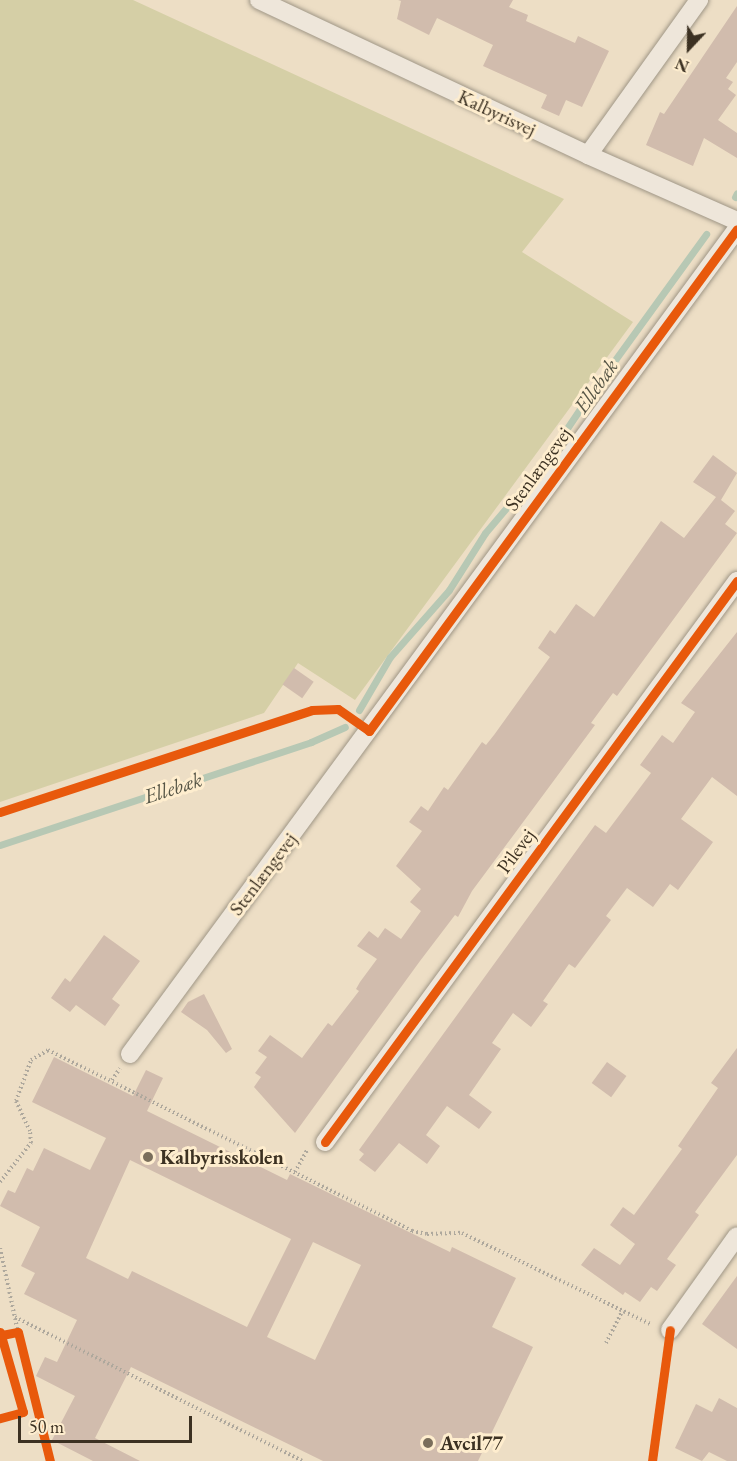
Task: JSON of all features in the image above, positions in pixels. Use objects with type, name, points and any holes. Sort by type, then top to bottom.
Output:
[{"type":"street","name":"Kalbyrisvej","points":[[259,0],[294,7],[588,155],[737,221]]},
{"type":"street","points":[[588,155],[699,0]]},
{"type":"street","name":"Stenlængevej","points":[[129,1054],[737,230]]},
{"type":"street","name":"Pilevej","points":[[325,1142],[737,581]]},
{"type":"street","points":[[670,1330],[737,1236]]},
{"type":"path","points":[[0,1182],[31,1143],[30,1131],[16,1101],[31,1060],[48,1050],[412,1231],[427,1234],[462,1233],[621,1311],[670,1330]]},
{"type":"path","points":[[0,1248],[18,1332]]},
{"type":"path","points":[[606,1343],[621,1311]]},
{"type":"path","points":[[15,1317],[302,1461]]},
{"type":"shaded area","points":[[0,0],[133,0],[564,199],[522,252],[633,322],[355,700],[298,663],[264,713],[0,802]]},
{"type":"building","points":[[398,0],[513,0],[509,7],[528,15],[526,21],[575,43],[578,36],[609,51],[582,107],[566,100],[559,116],[541,108],[547,95],[483,66],[493,45],[437,18],[429,35],[397,19],[401,1]]},
{"type":"building","points":[[737,6],[737,62],[726,78],[733,82],[728,89],[736,95],[718,120],[737,133],[737,158],[704,138],[693,166],[646,145],[660,112],[664,114]]},
{"type":"building","points":[[713,455],[737,473],[721,500],[735,511],[725,524],[737,533],[617,696],[613,693],[591,723],[595,725],[472,891],[458,917],[455,915],[420,961],[295,1133],[254,1087],[261,1077],[255,1073],[267,1057],[258,1051],[270,1035],[302,1058],[328,1023],[332,1026],[359,991],[356,989],[377,959],[357,946],[369,931],[378,938],[385,928],[401,939],[421,911],[410,902],[421,889],[396,866],[422,831],[409,822],[421,806],[428,811],[444,787],[448,790],[482,742],[486,745],[494,735],[550,657],[538,648],[550,630],[555,634],[576,604],[594,617],[661,521],[684,538],[716,497],[693,482]]},
{"type":"building","points":[[737,632],[737,796],[712,777],[681,819],[713,842],[678,890],[670,884],[653,907],[627,888],[606,916],[611,920],[575,968],[569,964],[543,1001],[548,1004],[531,1027],[513,1013],[492,1043],[501,1049],[469,1095],[492,1112],[479,1129],[447,1106],[426,1135],[440,1146],[427,1164],[399,1143],[375,1172],[359,1160],[364,1154],[359,1150],[595,825],[606,833],[651,773],[640,765],[662,735],[673,743],[695,712],[681,703]]},
{"type":"building","points":[[294,668],[314,682],[302,698],[283,684]]},
{"type":"building","points":[[104,935],[140,961],[112,999],[120,1005],[105,1026],[76,1005],[70,1012],[51,998],[65,978],[70,982]]},
{"type":"building","points":[[204,994],[232,1049],[226,1053],[207,1030],[181,1012],[188,1002]]},
{"type":"building","points":[[737,1048],[737,1155],[695,1212],[699,1215],[667,1259],[676,1265],[657,1291],[651,1287],[640,1302],[625,1292],[623,1295],[581,1265],[594,1248],[620,1265],[635,1244],[610,1225],[623,1207],[634,1215],[682,1149],[678,1146],[718,1088],[711,1083]]},
{"type":"building","points":[[54,1057],[133,1096],[146,1070],[163,1078],[147,1111],[287,1180],[290,1174],[450,1252],[452,1247],[516,1278],[492,1327],[533,1347],[478,1461],[323,1461],[131,1367],[95,1438],[140,1461],[93,1461],[52,1440],[75,1396],[36,1376],[45,1357],[57,1362],[77,1320],[24,1294],[35,1273],[21,1266],[40,1227],[0,1206],[8,1190],[15,1193],[27,1168],[33,1171],[44,1148],[90,1170],[106,1138],[32,1102]],"holes":[[[130,1160],[291,1239],[247,1327],[132,1271],[128,1279],[86,1258]],[[313,1242],[361,1265],[315,1360],[267,1337]]]},
{"type":"building","points":[[607,1062],[626,1076],[611,1097],[592,1083]]},
{"type":"building","points":[[737,1276],[737,1349],[702,1324]]},
{"type":"building","points":[[719,1398],[737,1408],[737,1461],[727,1461],[709,1452],[702,1461],[675,1448],[696,1404],[712,1412]]},
{"type":"waterway","name":"Ellebæk","points":[[735,197],[737,193]]},
{"type":"waterway","name":"Ellebæk","points":[[359,710],[390,657],[449,590],[485,533],[541,467],[586,400],[706,234]]},
{"type":"waterway","name":"Ellebæk","points":[[0,845],[311,742],[345,727]]},
{"type":"cycle path","points":[[0,812],[312,710],[338,709],[369,731],[737,229]]},
{"type":"cycle path","points":[[325,1142],[737,581]]},
{"type":"cycle path","points":[[652,1461],[670,1330]]},
{"type":"cycle path","points":[[0,1332],[23,1412],[0,1418]]},
{"type":"cycle path","points":[[2,1335],[18,1332],[50,1461]]},
{"type":"place","name":"Kalbyrisskolen","points":[[148,1157]]},
{"type":"place","name":"Avcil77","points":[[428,1443]]}]
